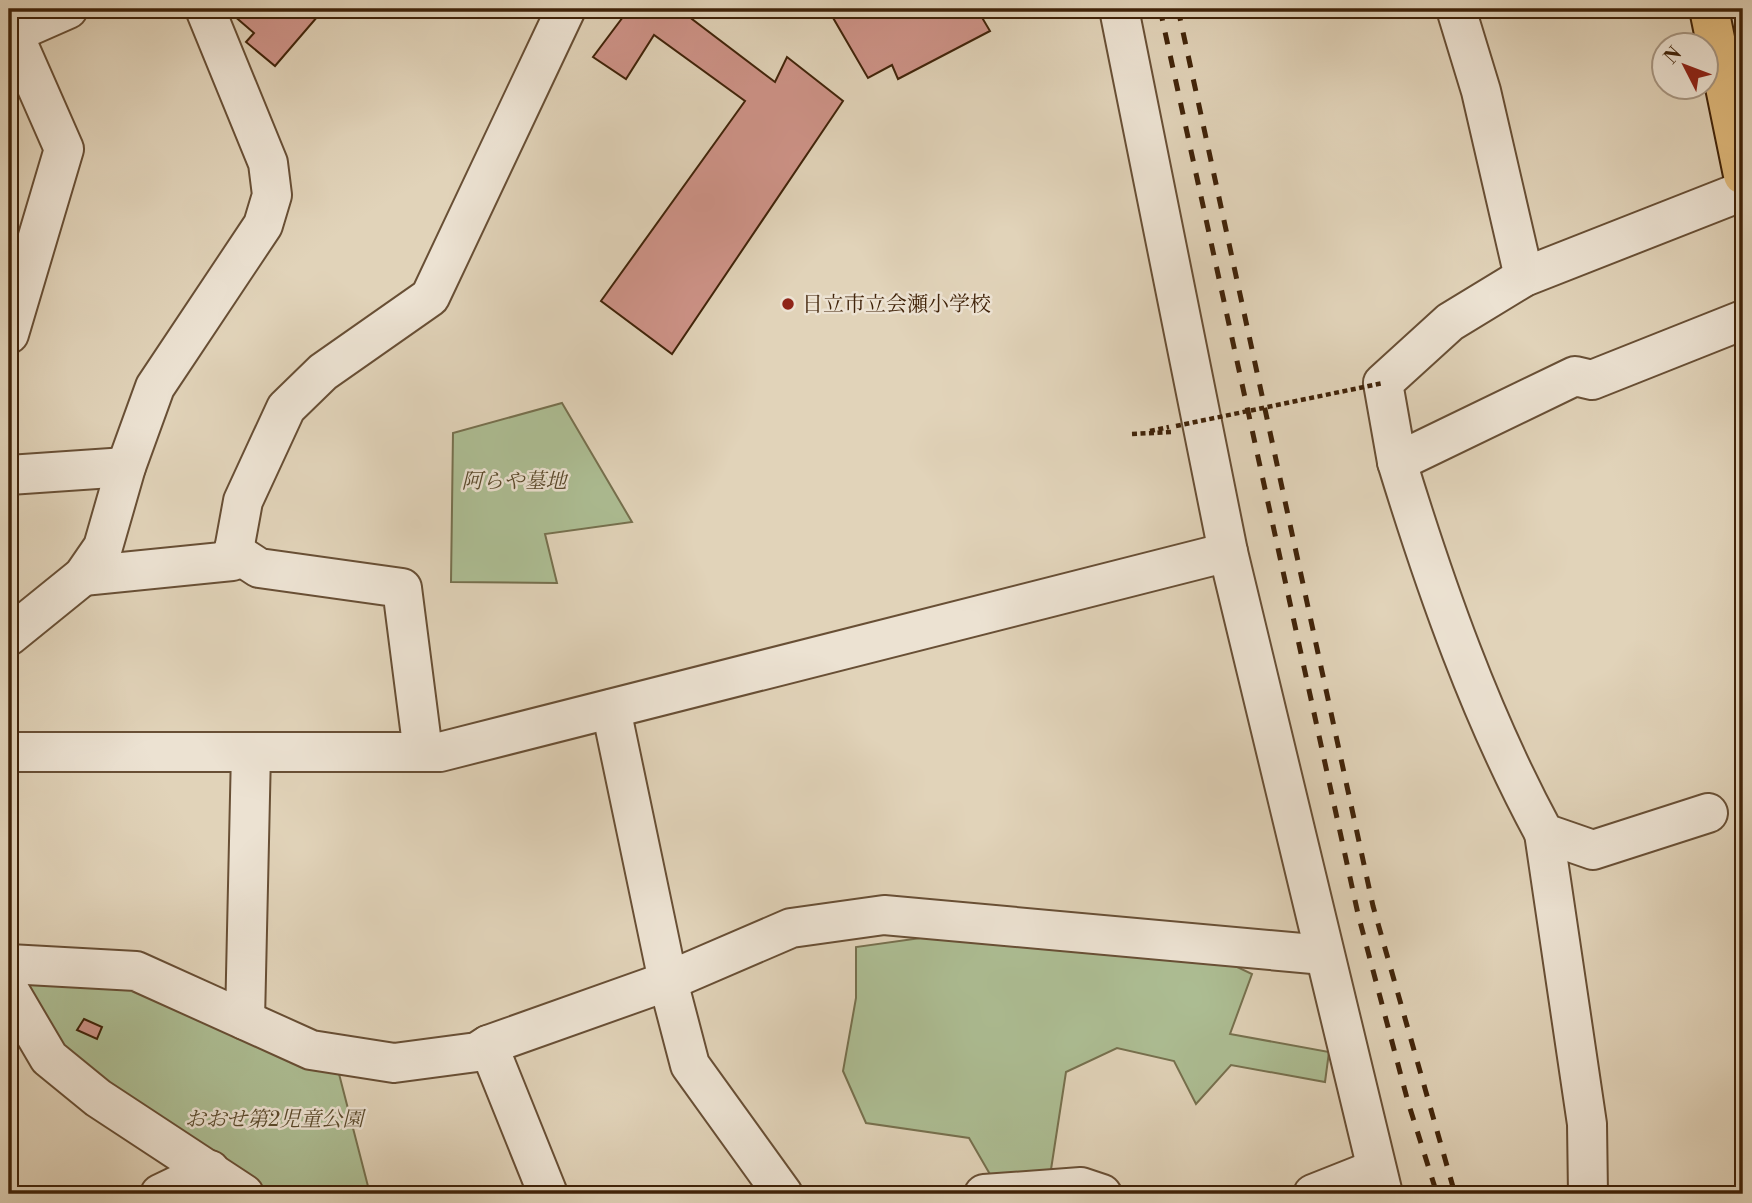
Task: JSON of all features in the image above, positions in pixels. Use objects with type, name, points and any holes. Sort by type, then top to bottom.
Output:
[{"type":"highway","points":[[1709,9],[1743,175]]},
{"type":"street","points":[[9,334],[64,149],[16,28],[68,9]]},
{"type":"street","points":[[9,636],[83,576],[103,547],[126,467],[155,387],[263,225],[272,195],[268,163],[205,9]]},
{"type":"street","points":[[83,576],[232,561],[243,501],[286,408],[323,372],[430,297],[566,9]]},
{"type":"street","points":[[1119,9],[1228,552],[1380,1182],[1313,1194]]},
{"type":"street","points":[[1457,9],[1480,91],[1524,277]]},
{"type":"street","points":[[1588,1194],[1587,1124],[1544,833],[1511,772],[1416,526],[1397,462],[1384,383],[1450,322],[1524,277],[1743,191]]},
{"type":"street","points":[[1397,462],[1575,376],[1592,380],[1743,320]]},
{"type":"street","points":[[9,475],[126,467]]},
{"type":"street","points":[[233,551],[259,568],[402,588],[423,752]]},
{"type":"street","points":[[9,752],[440,752],[1228,552]]},
{"type":"street","points":[[611,709],[668,981],[690,1065],[783,1194]]},
{"type":"street","points":[[245,1020],[251,752]]},
{"type":"street","points":[[1544,833],[1593,850],[1708,813]]},
{"type":"street","points":[[9,964],[136,971],[311,1050],[394,1063],[477,1052],[488,1045],[668,981],[791,928],[884,915],[1324,955]]},
{"type":"street","points":[[9,990],[49,1058],[98,1098],[244,1194]]},
{"type":"street","points":[[488,1045],[548,1194]]},
{"type":"street","points":[[160,1194],[210,1170]]},
{"type":"street","points":[[984,1194],[1081,1187],[1102,1194]]},
{"type":"path","points":[[1132,434],[1384,383]]},
{"type":"green space","name":"阿らや墓地","points":[[562,403],[632,522],[545,534],[557,583],[451,582],[453,433]]},
{"type":"green space","points":[[942,935],[1210,954],[1252,974],[1230,1034],[1329,1052],[1325,1082],[1231,1065],[1196,1104],[1174,1061],[1117,1048],[1066,1072],[1050,1176],[995,1183],[969,1138],[866,1123],[843,1071],[856,998],[856,947]]},
{"type":"green space","name":"おおせ第2児童公園","points":[[9,974],[134,981],[338,1070],[370,1194],[255,1194],[52,1053]]},
{"type":"building","points":[[236,9],[324,9],[275,66],[246,42],[254,33],[232,14]]},
{"type":"building","points":[[629,9],[700,9],[692,19],[775,82],[787,57],[843,101],[672,354],[601,301],[745,101],[654,35],[626,79],[593,57]]},
{"type":"building","points":[[844,9],[977,9],[990,31],[898,79],[892,65],[868,78],[832,16]]},
{"type":"building","points":[[84,1019],[102,1027],[97,1039],[77,1030]]},
{"type":"railway","points":[[1160,9],[1358,914],[1408,1102],[1437,1194]]},
{"type":"railway","points":[[1178,9],[1373,906],[1455,1194]]},
{"type":"place","name":"日立市立会瀬小学校","points":[[788,304]]}]
